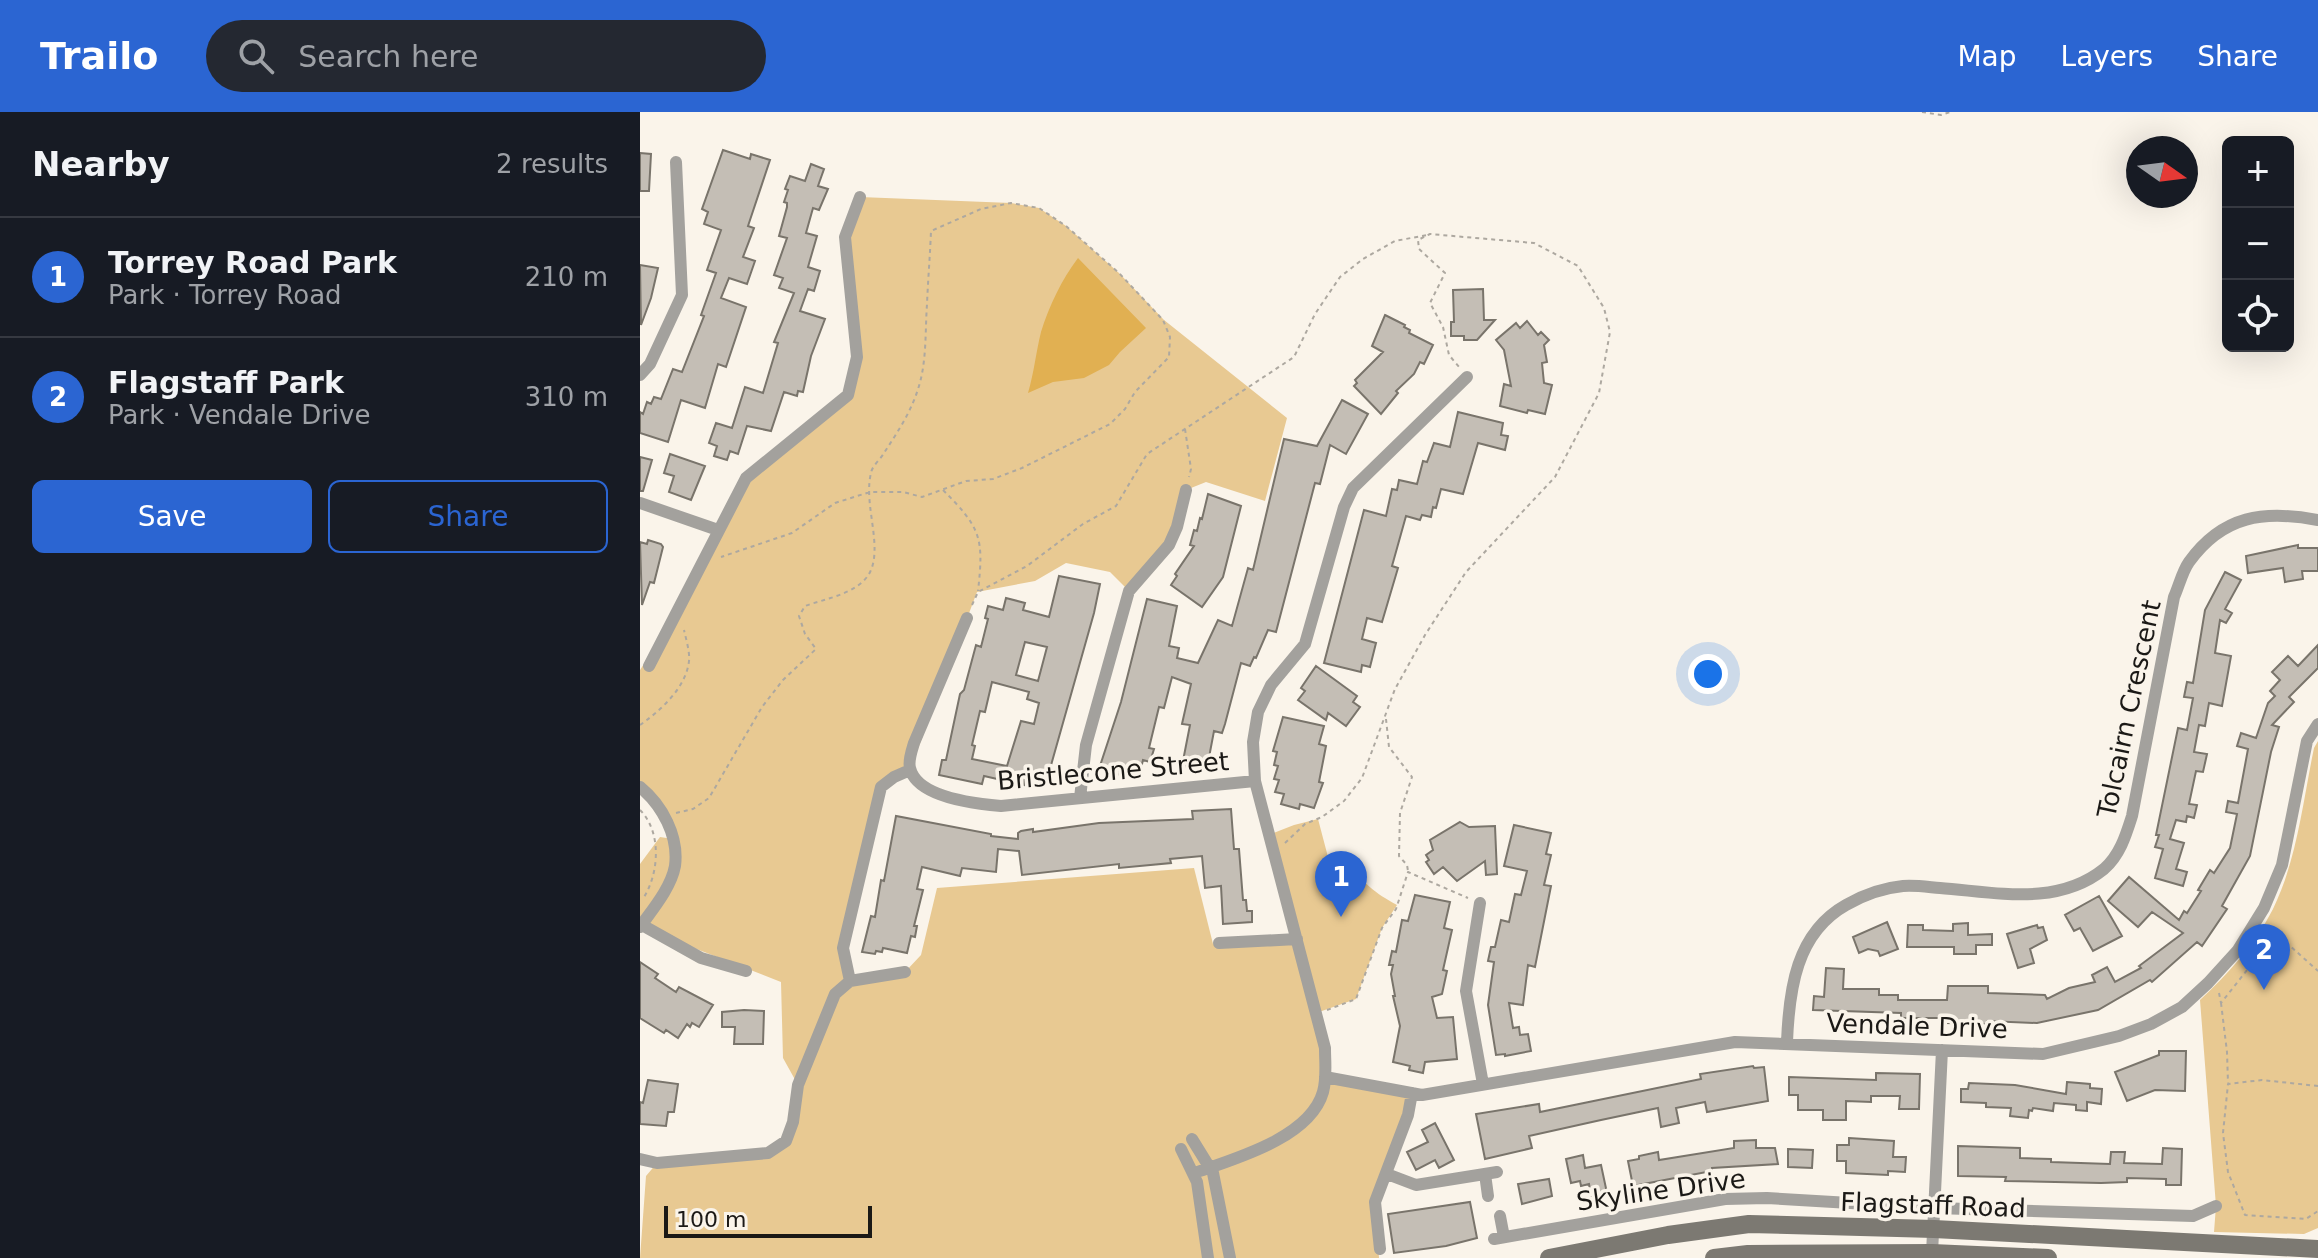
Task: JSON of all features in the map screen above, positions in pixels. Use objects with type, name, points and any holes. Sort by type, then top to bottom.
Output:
[{"type":"main road","name":"Flagstaff Road","points":[[1549,1258],[1668,1235],[1749,1224],[1934,1229],[2318,1249]]},
{"type":"main road","name":"Flagstaff Road","points":[[1714,1258],[1748,1254],[1932,1253],[2048,1258]]},
{"type":"street","points":[[640,375],[645,360],[682,295],[676,162]]},
{"type":"street","points":[[649,666],[746,478],[848,395],[857,357],[845,237],[860,197]]},
{"type":"street","points":[[1194,1173],[1286,1136],[1309,1117],[1322,1095],[1325,1048],[1255,781],[1253,742],[1258,712],[1271,685],[1305,644],[1344,507],[1353,488],[1467,377]]},
{"type":"street","points":[[1080,798],[1086,745],[1129,591],[1169,545],[1186,490]]},
{"type":"street","points":[[640,503],[718,530]]},
{"type":"street","name":"Tolcairn Crescent","points":[[1787,1042],[1788,1007],[1795,967],[1814,932],[1836,911],[1869,892],[1905,885],[2026,895],[2057,893],[2105,868],[2121,848],[2132,816],[2174,597],[2187,564],[2208,542],[2235,522],[2267,514],[2318,520]]},
{"type":"street","points":[[850,981],[843,948],[881,787],[910,770],[914,743],[967,618]]},
{"type":"street","name":"Vendale Drive","points":[[1325,1077],[1422,1095],[1735,1042],[2043,1054],[2083,1047],[2151,1024],[2182,1007],[2214,976],[2238,950],[2264,908],[2282,865],[2307,741],[2318,724]]},
{"type":"street","name":"Bristlecone Street","points":[[910,770],[917,781],[936,793],[967,803],[1001,806],[1255,781]]},
{"type":"street","points":[[640,787],[663,812],[674,839],[675,867],[661,897],[641,926],[701,958],[746,971]]},
{"type":"street","points":[[1480,903],[1466,991],[1483,1084]]},
{"type":"street","points":[[1219,943],[1297,939]]},
{"type":"street","points":[[640,1159],[657,1163],[768,1153],[786,1141],[793,1122],[798,1085],[835,994],[850,981],[905,972]]},
{"type":"street","points":[[1932,1253],[1942,1050]]},
{"type":"street","points":[[1380,1249],[1375,1202],[1408,1115],[1412,1093]]},
{"type":"street","points":[[1192,1139],[1211,1167],[1230,1258]]},
{"type":"street","points":[[1181,1149],[1194,1173],[1208,1258]]},
{"type":"street","points":[[1387,1174],[1416,1185],[1491,1173],[1488,1196]]},
{"type":"street","name":"Skyline Drive","points":[[1500,1216],[1499,1238],[1725,1199],[1767,1198],[1935,1208],[2193,1216],[2216,1206]]},
{"type":"path","points":[[1922,112],[1941,115],[1950,112]]},
{"type":"path","points":[[663,812],[673,814],[693,809],[709,798],[762,707],[783,680],[816,649],[805,634],[799,616],[805,606],[835,597],[867,578],[876,559],[869,509],[870,492],[871,470],[909,413],[919,387],[926,342],[931,231],[981,209],[1011,203],[1039,208],[1066,226],[1119,273],[1163,320],[1170,337],[1169,357],[1110,424],[993,479],[966,481],[922,497],[903,492],[870,492],[835,503],[792,533],[755,548],[700,563]]},
{"type":"path","points":[[1430,234],[1418,240],[1419,249],[1445,273],[1430,303],[1443,327],[1449,355],[1467,377]]},
{"type":"path","points":[[978,592],[1027,566],[1083,524],[1116,506],[1147,454],[1294,357],[1315,314],[1340,277],[1363,259],[1395,241],[1430,234],[1534,243],[1578,266],[1604,308],[1610,332],[1599,393],[1555,477],[1466,572],[1425,635],[1395,689],[1362,778],[1344,801],[1322,817],[1305,824],[1284,843],[1285,852]]},
{"type":"path","points":[[1185,429],[1191,469],[1186,490]]},
{"type":"path","points":[[942,490],[966,513],[978,533],[982,554],[978,592],[967,618]]},
{"type":"path","points":[[640,725],[662,709],[675,693],[689,662],[684,625]]},
{"type":"path","points":[[1317,1013],[1356,999],[1382,928],[1396,909],[1408,872],[1407,865],[1399,856],[1400,813],[1412,777],[1389,747],[1385,715]]},
{"type":"path","points":[[640,810],[655,835],[656,850],[653,882],[640,904]]},
{"type":"path","points":[[1408,872],[1480,903]]},
{"type":"path","points":[[2263,931],[2288,944],[2318,971]]},
{"type":"path","points":[[2221,1003],[2274,936]]},
{"type":"path","points":[[2214,976],[2227,1052],[2228,1084],[2223,1133],[2226,1159],[2245,1215],[2306,1219],[2318,1211]]},
{"type":"path","points":[[2228,1084],[2262,1080],[2318,1086]]},
{"type":"shaded area","points":[[860,197],[1011,203],[1039,208],[1066,226],[1119,273],[1164,320],[1287,418],[1265,501],[1206,482],[1186,490],[1177,527],[1129,591],[1110,572],[1066,563],[1035,581],[977,592],[910,770],[881,787],[843,948],[851,981],[905,972],[921,955],[937,888],[1194,868],[1213,944],[1297,939],[1326,1077],[1412,1093],[1375,1202],[1379,1258],[640,1258],[646,1176],[657,1163],[768,1153],[786,1141],[798,1085],[783,1058],[781,982],[640,927],[640,864],[660,837],[673,839],[640,787],[640,670],[673,619],[746,478],[848,395],[857,357],[845,237]]},
{"type":"shaded area","points":[[1078,258],[1146,328],[1109,365],[1084,378],[1053,382],[1028,393],[1044,322],[1061,284]]},
{"type":"shaded area","points":[[2318,741],[2318,1228],[2304,1234],[2214,1232],[2216,1206],[2200,1000],[2240,958],[2273,909],[2294,850],[2314,748]]},
{"type":"shaded area","points":[[1318,819],[1328,857],[1349,861],[1370,887],[1397,905],[1382,928],[1356,999],[1319,1012],[1271,834]]},
{"type":"building","points":[[723,150],[750,159],[751,154],[770,160],[748,226],[754,228],[743,257],[755,261],[747,284],[729,278],[721,298],[746,307],[726,367],[718,364],[705,408],[681,400],[668,442],[640,433],[640,412],[643,414],[647,402],[651,404],[654,397],[661,399],[673,369],[682,372],[704,316],[701,315],[716,273],[707,270],[721,230],[704,224],[708,212],[702,209]]},
{"type":"building","points":[[640,153],[651,154],[649,191],[640,191]]},
{"type":"building","points":[[811,164],[824,169],[818,186],[828,189],[819,210],[813,208],[806,233],[817,236],[808,267],[820,271],[814,291],[808,289],[800,311],[825,319],[811,356],[803,392],[798,391],[797,396],[784,392],[771,431],[747,426],[738,454],[730,451],[727,460],[714,456],[717,446],[709,443],[716,423],[732,428],[745,387],[763,393],[778,343],[774,342],[794,293],[779,288],[783,278],[774,275],[787,238],[779,236],[787,207],[784,202],[788,190],[785,189],[790,176],[805,181]]},
{"type":"building","points":[[640,265],[658,268],[641,325]]},
{"type":"building","points":[[1483,289],[1484,320],[1495,320],[1477,340],[1451,336],[1453,290]]},
{"type":"building","points":[[1385,315],[1405,325],[1409,333],[1433,345],[1424,364],[1420,362],[1414,374],[1396,391],[1398,393],[1381,414],[1354,386],[1357,383],[1355,380],[1383,352],[1372,346]]},
{"type":"building","points":[[1527,321],[1538,335],[1541,332],[1549,340],[1544,345],[1547,362],[1542,363],[1544,383],[1552,385],[1545,414],[1500,406],[1504,384],[1511,386],[1504,350],[1496,340],[1516,323],[1520,328]]},
{"type":"building","points":[[1342,400],[1368,414],[1346,454],[1330,445],[1320,484],[1315,483],[1276,632],[1268,630],[1250,666],[1241,663],[1222,733],[1214,731],[1207,768],[1182,766],[1190,725],[1182,724],[1191,684],[1172,677],[1164,708],[1159,707],[1149,748],[1154,749],[1150,762],[1143,760],[1139,776],[1124,772],[1124,776],[1099,769],[1121,702],[1147,599],[1177,606],[1169,646],[1179,648],[1177,658],[1198,663],[1218,620],[1232,626],[1248,568],[1253,570],[1284,439],[1317,446]]},
{"type":"building","points":[[1458,412],[1503,423],[1501,435],[1508,436],[1505,450],[1478,443],[1463,494],[1441,489],[1431,517],[1422,515],[1420,520],[1406,516],[1392,566],[1398,568],[1382,622],[1367,618],[1362,639],[1376,643],[1370,667],[1362,665],[1361,672],[1324,663],[1364,510],[1386,516],[1392,489],[1397,490],[1399,480],[1417,484],[1423,461],[1427,462],[1434,443],[1450,447]]},
{"type":"building","points":[[670,454],[705,466],[691,500],[669,492],[674,476],[664,473]]},
{"type":"building","points":[[640,457],[652,460],[643,491],[640,491]]},
{"type":"building","points":[[1208,494],[1241,506],[1223,577],[1202,607],[1171,585],[1194,546],[1190,545],[1194,530],[1197,531],[1202,519]]},
{"type":"building","points":[[648,540],[663,547],[654,583],[650,582],[642,605],[640,542],[647,544]]},
{"type":"building","points":[[2298,545],[2298,548],[2318,548],[2318,571],[2302,571],[2303,579],[2285,582],[2283,568],[2248,573],[2246,556]]},
{"type":"building","points":[[2225,572],[2241,580],[2225,609],[2232,613],[2226,623],[2220,620],[2215,653],[2231,656],[2222,706],[2209,703],[2205,726],[2199,725],[2194,752],[2207,754],[2203,772],[2196,771],[2189,804],[2197,805],[2194,818],[2187,816],[2186,822],[2176,820],[2170,839],[2184,843],[2176,869],[2187,872],[2183,886],[2155,878],[2163,849],[2155,847],[2159,835],[2156,835],[2178,728],[2187,730],[2193,698],[2184,697],[2187,682],[2193,683],[2205,610]]},
{"type":"building","points":[[1059,576],[1100,584],[1046,783],[1025,778],[1024,785],[984,776],[982,784],[939,775],[942,760],[946,760],[960,694],[964,690],[976,645],[981,647],[988,606],[1003,610],[1006,598],[1025,603],[1023,610],[1049,617]],"holes":[[[1025,642],[1047,647],[1038,681],[1016,675]],[[992,682],[1029,692],[1027,699],[1039,703],[1034,724],[1021,721],[1007,766],[972,759],[980,711],[985,712]]]},
{"type":"building","points":[[2318,645],[2318,668],[2289,697],[2294,702],[2272,725],[2279,727],[2250,856],[2222,906],[2227,909],[2202,946],[2197,942],[2152,982],[2150,980],[2098,1010],[2037,1023],[1946,1023],[1947,1018],[1901,1018],[1901,1013],[1813,1010],[1814,996],[1824,997],[1826,968],[1844,969],[1843,989],[1879,989],[1879,995],[1898,995],[1898,1000],[1947,1000],[1948,986],[1988,986],[1988,993],[2045,995],[2047,999],[2069,988],[2095,982],[2092,975],[2107,967],[2115,982],[2141,968],[2139,966],[2183,933],[2152,912],[2138,927],[2108,901],[2129,877],[2179,920],[2184,911],[2187,913],[2210,870],[2214,873],[2230,848],[2237,814],[2226,812],[2228,801],[2238,803],[2248,749],[2237,746],[2241,733],[2256,738],[2268,703],[2275,696],[2270,691],[2280,680],[2272,672],[2288,656],[2298,666]]},
{"type":"building","points":[[1316,666],[1357,696],[1353,702],[1360,707],[1346,726],[1328,713],[1326,720],[1298,700],[1305,691],[1301,688]]},
{"type":"building","points":[[1283,717],[1324,726],[1319,744],[1326,746],[1319,782],[1323,783],[1314,808],[1300,804],[1299,809],[1281,804],[1284,794],[1275,792],[1279,780],[1274,779],[1278,766],[1274,765],[1277,752],[1273,751]]},
{"type":"building","points":[[1231,809],[1234,849],[1239,849],[1243,900],[1246,900],[1247,911],[1252,911],[1252,922],[1223,924],[1221,886],[1205,888],[1202,856],[1170,859],[1171,863],[1119,868],[1119,864],[1022,875],[1019,851],[998,849],[996,872],[962,868],[960,876],[922,867],[917,889],[923,890],[914,926],[917,926],[907,953],[883,948],[882,952],[876,951],[875,954],[862,952],[871,916],[875,917],[881,880],[884,881],[896,816],[1018,839],[1021,831],[1033,829],[1033,832],[1099,823],[1193,819],[1192,811]]},
{"type":"building","points":[[1460,822],[1469,827],[1495,826],[1497,874],[1486,875],[1485,861],[1457,881],[1443,867],[1434,874],[1426,862],[1429,860],[1426,855],[1433,850],[1430,840]]},
{"type":"building","points":[[1514,825],[1551,833],[1546,854],[1551,855],[1544,885],[1551,886],[1535,967],[1528,965],[1523,1005],[1509,1003],[1513,1028],[1519,1027],[1520,1035],[1528,1034],[1531,1051],[1505,1056],[1496,1055],[1488,1005],[1494,962],[1488,961],[1491,947],[1495,947],[1501,920],[1509,922],[1515,894],[1521,895],[1527,871],[1504,866]]},
{"type":"building","points":[[1415,895],[1450,902],[1444,928],[1452,930],[1443,970],[1447,971],[1442,994],[1432,997],[1437,1018],[1453,1017],[1457,1059],[1425,1062],[1423,1073],[1393,1062],[1400,1026],[1393,996],[1393,965],[1389,965],[1392,951],[1396,952],[1402,920],[1408,921]]},
{"type":"building","points":[[2099,896],[2122,936],[2093,951],[2080,928],[2074,931],[2065,915]]},
{"type":"building","points":[[1887,922],[1898,949],[1880,956],[1878,951],[1868,949],[1859,953],[1853,937]]},
{"type":"building","points":[[1968,923],[1968,935],[1992,934],[1992,945],[1976,945],[1976,954],[1954,954],[1954,947],[1907,947],[1908,925],[1923,925],[1923,930],[1953,931],[1953,924]]},
{"type":"building","points":[[2037,925],[2038,928],[2043,927],[2047,940],[2030,949],[2034,963],[2018,968],[2007,934]]},
{"type":"building","points":[[640,962],[658,974],[655,978],[676,992],[679,987],[713,1005],[699,1027],[687,1024],[678,1038],[640,1018]]},
{"type":"building","points":[[764,1011],[763,1044],[734,1044],[735,1027],[722,1027],[722,1012]]},
{"type":"building","points":[[2159,1051],[2186,1051],[2185,1091],[2155,1090],[2127,1101],[2115,1072],[2159,1055]]},
{"type":"building","points":[[1764,1067],[1768,1101],[1707,1112],[1705,1102],[1676,1108],[1679,1123],[1661,1127],[1658,1108],[1529,1136],[1532,1148],[1485,1159],[1476,1114],[1539,1104],[1540,1112],[1701,1079],[1700,1074]]},
{"type":"building","points":[[1876,1073],[1920,1074],[1919,1109],[1899,1109],[1900,1096],[1871,1096],[1871,1102],[1846,1101],[1846,1120],[1823,1120],[1823,1110],[1798,1110],[1798,1095],[1789,1095],[1789,1077],[1876,1080]]},
{"type":"building","points":[[648,1080],[678,1084],[674,1112],[668,1112],[666,1126],[640,1124],[640,1102],[643,1103]]},
{"type":"building","points":[[2067,1082],[2090,1084],[2090,1088],[2102,1089],[2101,1104],[2087,1102],[2087,1111],[2076,1110],[2076,1105],[2054,1103],[2053,1111],[2029,1110],[2028,1118],[2010,1116],[2011,1108],[1961,1102],[1961,1089],[1968,1089],[1969,1083],[2015,1085],[2066,1094]]},
{"type":"building","points":[[1435,1123],[1454,1160],[1439,1168],[1435,1160],[1416,1170],[1407,1152],[1428,1142],[1422,1130]]},
{"type":"building","points":[[1849,1138],[1894,1141],[1893,1157],[1906,1157],[1905,1172],[1888,1171],[1888,1175],[1846,1173],[1846,1161],[1837,1161],[1837,1145],[1849,1145]]},
{"type":"building","points":[[1756,1140],[1756,1148],[1775,1148],[1778,1164],[1712,1168],[1712,1171],[1633,1186],[1628,1161],[1639,1159],[1639,1156],[1658,1152],[1659,1160],[1734,1148],[1734,1141]]},
{"type":"building","points":[[1958,1146],[2020,1148],[2020,1158],[2110,1164],[2111,1152],[2125,1152],[2124,1163],[2162,1164],[2163,1148],[2182,1149],[2181,1185],[2166,1185],[2166,1179],[2127,1178],[2127,1182],[2101,1183],[2005,1181],[2006,1177],[1958,1176]]},
{"type":"building","points":[[1788,1149],[1813,1150],[1812,1168],[1788,1167]]},
{"type":"building","points":[[1583,1155],[1585,1168],[1601,1165],[1607,1193],[1591,1196],[1589,1184],[1581,1186],[1580,1181],[1571,1183],[1566,1159]]},
{"type":"building","points":[[1549,1179],[1552,1196],[1522,1204],[1518,1184]]},
{"type":"building","points":[[1470,1202],[1477,1238],[1394,1253],[1388,1214]]},
{"type":"place","name":"Torrey Road Park","points":[[1341,917]]},
{"type":"place","name":"Flagstaff Park","points":[[2264,990]]}]
